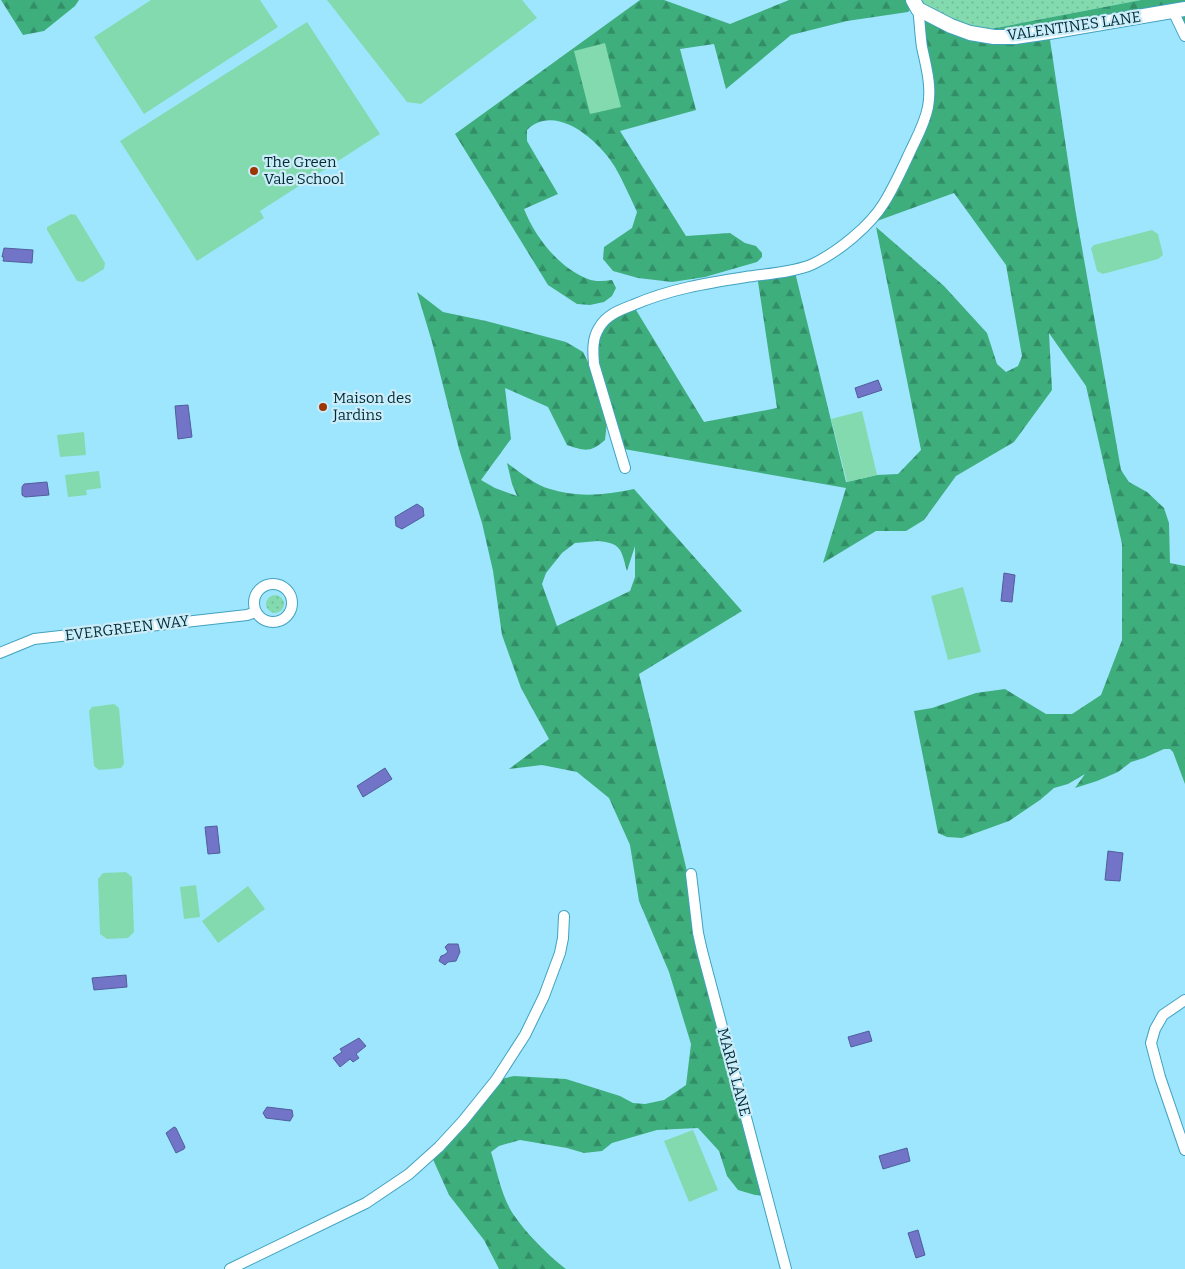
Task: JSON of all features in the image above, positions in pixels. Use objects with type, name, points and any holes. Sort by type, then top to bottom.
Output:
[{"type":"street","name":"VALENTINES LANE","points":[[916,5],[970,33],[994,37],[1015,37],[1179,10]]},
{"type":"street","points":[[625,468],[594,364],[594,338],[599,328],[604,321],[617,311],[657,294],[698,284],[772,273],[810,265],[837,249],[866,225],[884,204],[899,176],[922,126],[928,105],[929,81],[916,5]]},
{"type":"street","points":[[1179,10],[1185,36]]},
{"type":"street","name":"EVERGREEN WAY","points":[[0,653],[34,639],[247,615],[256,612]]},
{"type":"street","name":"MARIA LANE","points":[[691,874],[698,934],[702,951],[786,1269]]},
{"type":"street","points":[[230,1269],[366,1203],[409,1174],[439,1147],[496,1080],[525,1035],[544,996],[560,953],[564,916]]},
{"type":"street","points":[[1185,1000],[1163,1015],[1154,1029],[1151,1043],[1160,1077],[1185,1150]]},
{"type":"green space","points":[[1,0],[79,0],[75,6],[44,31],[23,35]]},
{"type":"green space","points":[[151,0],[260,0],[278,27],[144,114],[94,37]]},
{"type":"green space","points":[[327,0],[522,0],[537,18],[421,104],[407,102]]},
{"type":"green space","points":[[640,0],[664,0],[730,24],[789,0],[907,0],[910,4],[910,10],[908,12],[847,21],[791,35],[726,89],[714,44],[680,49],[696,110],[620,131],[686,236],[730,233],[745,243],[756,246],[762,253],[762,257],[757,262],[705,277],[672,282],[638,278],[613,271],[603,259],[604,247],[632,228],[637,212],[615,167],[599,146],[576,128],[551,120],[538,122],[527,130],[527,141],[558,194],[524,209],[529,220],[541,241],[567,267],[591,280],[612,280],[616,288],[612,296],[604,302],[590,305],[577,304],[548,285],[455,134]]},
{"type":"green space","points":[[913,0],[1141,0],[970,33]]},
{"type":"green space","points":[[1141,0],[1185,0],[1185,38],[1173,11],[1049,33],[1075,208],[1121,470],[1129,482],[1147,492],[1164,508],[1169,523],[1170,563],[1185,566],[1185,784],[1173,752],[1170,749],[1164,749],[1131,762],[1118,772],[1097,781],[1075,788],[1085,774],[1068,784],[1054,788],[1009,821],[962,838],[947,837],[938,833],[914,711],[932,708],[976,693],[1005,689],[1046,714],[1072,714],[1101,695],[1122,640],[1122,544],[1086,386],[1049,333],[1052,390],[1014,442],[956,476],[924,520],[906,531],[876,531],[823,563],[846,488],[618,448],[594,364],[599,328],[633,305],[704,422],[777,408],[757,275],[794,268],[846,482],[877,475],[898,474],[921,450],[876,227],[944,286],[987,333],[997,364],[1006,372],[1018,366],[1022,356],[1006,265],[954,193],[866,225],[883,204],[928,105],[918,9],[970,33]]},
{"type":"green space","points":[[307,22],[380,134],[260,211],[264,218],[197,261],[120,141]]},
{"type":"green space","points":[[605,43],[621,107],[590,114],[574,51]]},
{"type":"green space","points":[[71,214],[76,215],[105,263],[104,269],[83,282],[77,281],[47,230],[47,227]]},
{"type":"green space","points":[[1152,230],[1158,234],[1163,255],[1158,259],[1103,274],[1097,271],[1091,248],[1094,245]]},
{"type":"green space","points":[[417,292],[443,312],[566,342],[583,352],[589,364],[607,422],[605,440],[587,450],[567,445],[548,407],[505,388],[511,439],[481,480],[495,488],[517,496],[507,463],[539,485],[560,492],[592,495],[634,489],[742,611],[639,674],[766,1196],[738,1190],[727,1176],[719,1151],[698,1128],[657,1130],[612,1143],[602,1151],[584,1153],[567,1148],[520,1140],[499,1146],[491,1152],[511,1211],[533,1238],[553,1259],[566,1269],[499,1269],[484,1240],[449,1195],[431,1155],[496,1080],[514,1076],[566,1079],[620,1096],[633,1103],[645,1104],[664,1100],[686,1085],[691,1044],[669,972],[639,901],[630,845],[609,798],[577,772],[542,765],[509,769],[549,739],[521,688],[502,635],[493,571],[482,523],[459,449],[432,342]],"holes":[[[606,542],[619,548],[627,571],[635,546],[635,577],[630,591],[557,626],[542,584],[546,573],[562,553],[575,543]]]},
{"type":"green space","points":[[862,411],[877,475],[847,482],[831,419]]},
{"type":"green space","points":[[84,432],[86,455],[60,457],[57,435]]},
{"type":"green space","points":[[99,471],[101,488],[86,490],[87,495],[68,497],[65,475]]},
{"type":"green space","points":[[963,587],[981,652],[948,660],[931,596]]},
{"type":"green space","points":[[275,595],[283,600],[284,604],[279,612],[275,613],[267,608],[266,604],[271,596]]},
{"type":"green space","points":[[114,704],[119,708],[124,764],[121,768],[99,770],[94,766],[89,711],[92,707]]},
{"type":"green space","points":[[126,872],[132,877],[134,932],[128,938],[107,939],[100,934],[98,879],[103,873]]},
{"type":"green space","points":[[196,885],[200,917],[184,919],[180,887]]},
{"type":"green space","points":[[248,886],[265,909],[218,943],[202,921]]},
{"type":"green space","points":[[693,1130],[718,1190],[689,1202],[664,1141]]},
{"type":"shaded area","points":[[4,248],[33,250],[32,263],[3,261]]},
{"type":"shaded area","points":[[878,380],[882,390],[858,398],[855,388]]},
{"type":"shaded area","points":[[188,405],[192,437],[178,439],[175,406]]},
{"type":"shaded area","points":[[47,482],[49,495],[25,497],[22,495],[24,484]]},
{"type":"shaded area","points":[[417,504],[423,508],[424,516],[402,529],[396,526],[395,517]]},
{"type":"shaded area","points":[[1004,573],[1015,575],[1012,602],[1001,601]]},
{"type":"shaded area","points":[[385,768],[392,779],[363,797],[357,786]]},
{"type":"shaded area","points":[[217,826],[220,853],[208,854],[205,827]]},
{"type":"shaded area","points":[[1108,851],[1123,853],[1120,881],[1105,880]]},
{"type":"shaded area","points":[[448,944],[458,944],[460,952],[456,961],[448,962],[445,965],[439,961],[441,956],[448,952],[445,947]]},
{"type":"shaded area","points":[[126,975],[127,987],[94,990],[92,978]]},
{"type":"shaded area","points":[[869,1031],[872,1041],[851,1047],[848,1037]]},
{"type":"shaded area","points":[[359,1038],[366,1046],[356,1054],[359,1058],[353,1062],[350,1059],[340,1067],[333,1058],[342,1052],[340,1049]]},
{"type":"shaded area","points":[[267,1107],[292,1110],[293,1116],[290,1121],[266,1118],[263,1113]]},
{"type":"shaded area","points":[[174,1127],[185,1147],[176,1153],[166,1133]]},
{"type":"shaded area","points":[[907,1148],[910,1161],[883,1169],[879,1156]]},
{"type":"shaded area","points":[[918,1230],[925,1255],[916,1258],[908,1233]]},
{"type":"place","name":"The Green Vale School","points":[[254,171]]},
{"type":"place","name":"Maison des Jardins","points":[[323,407]]}]
